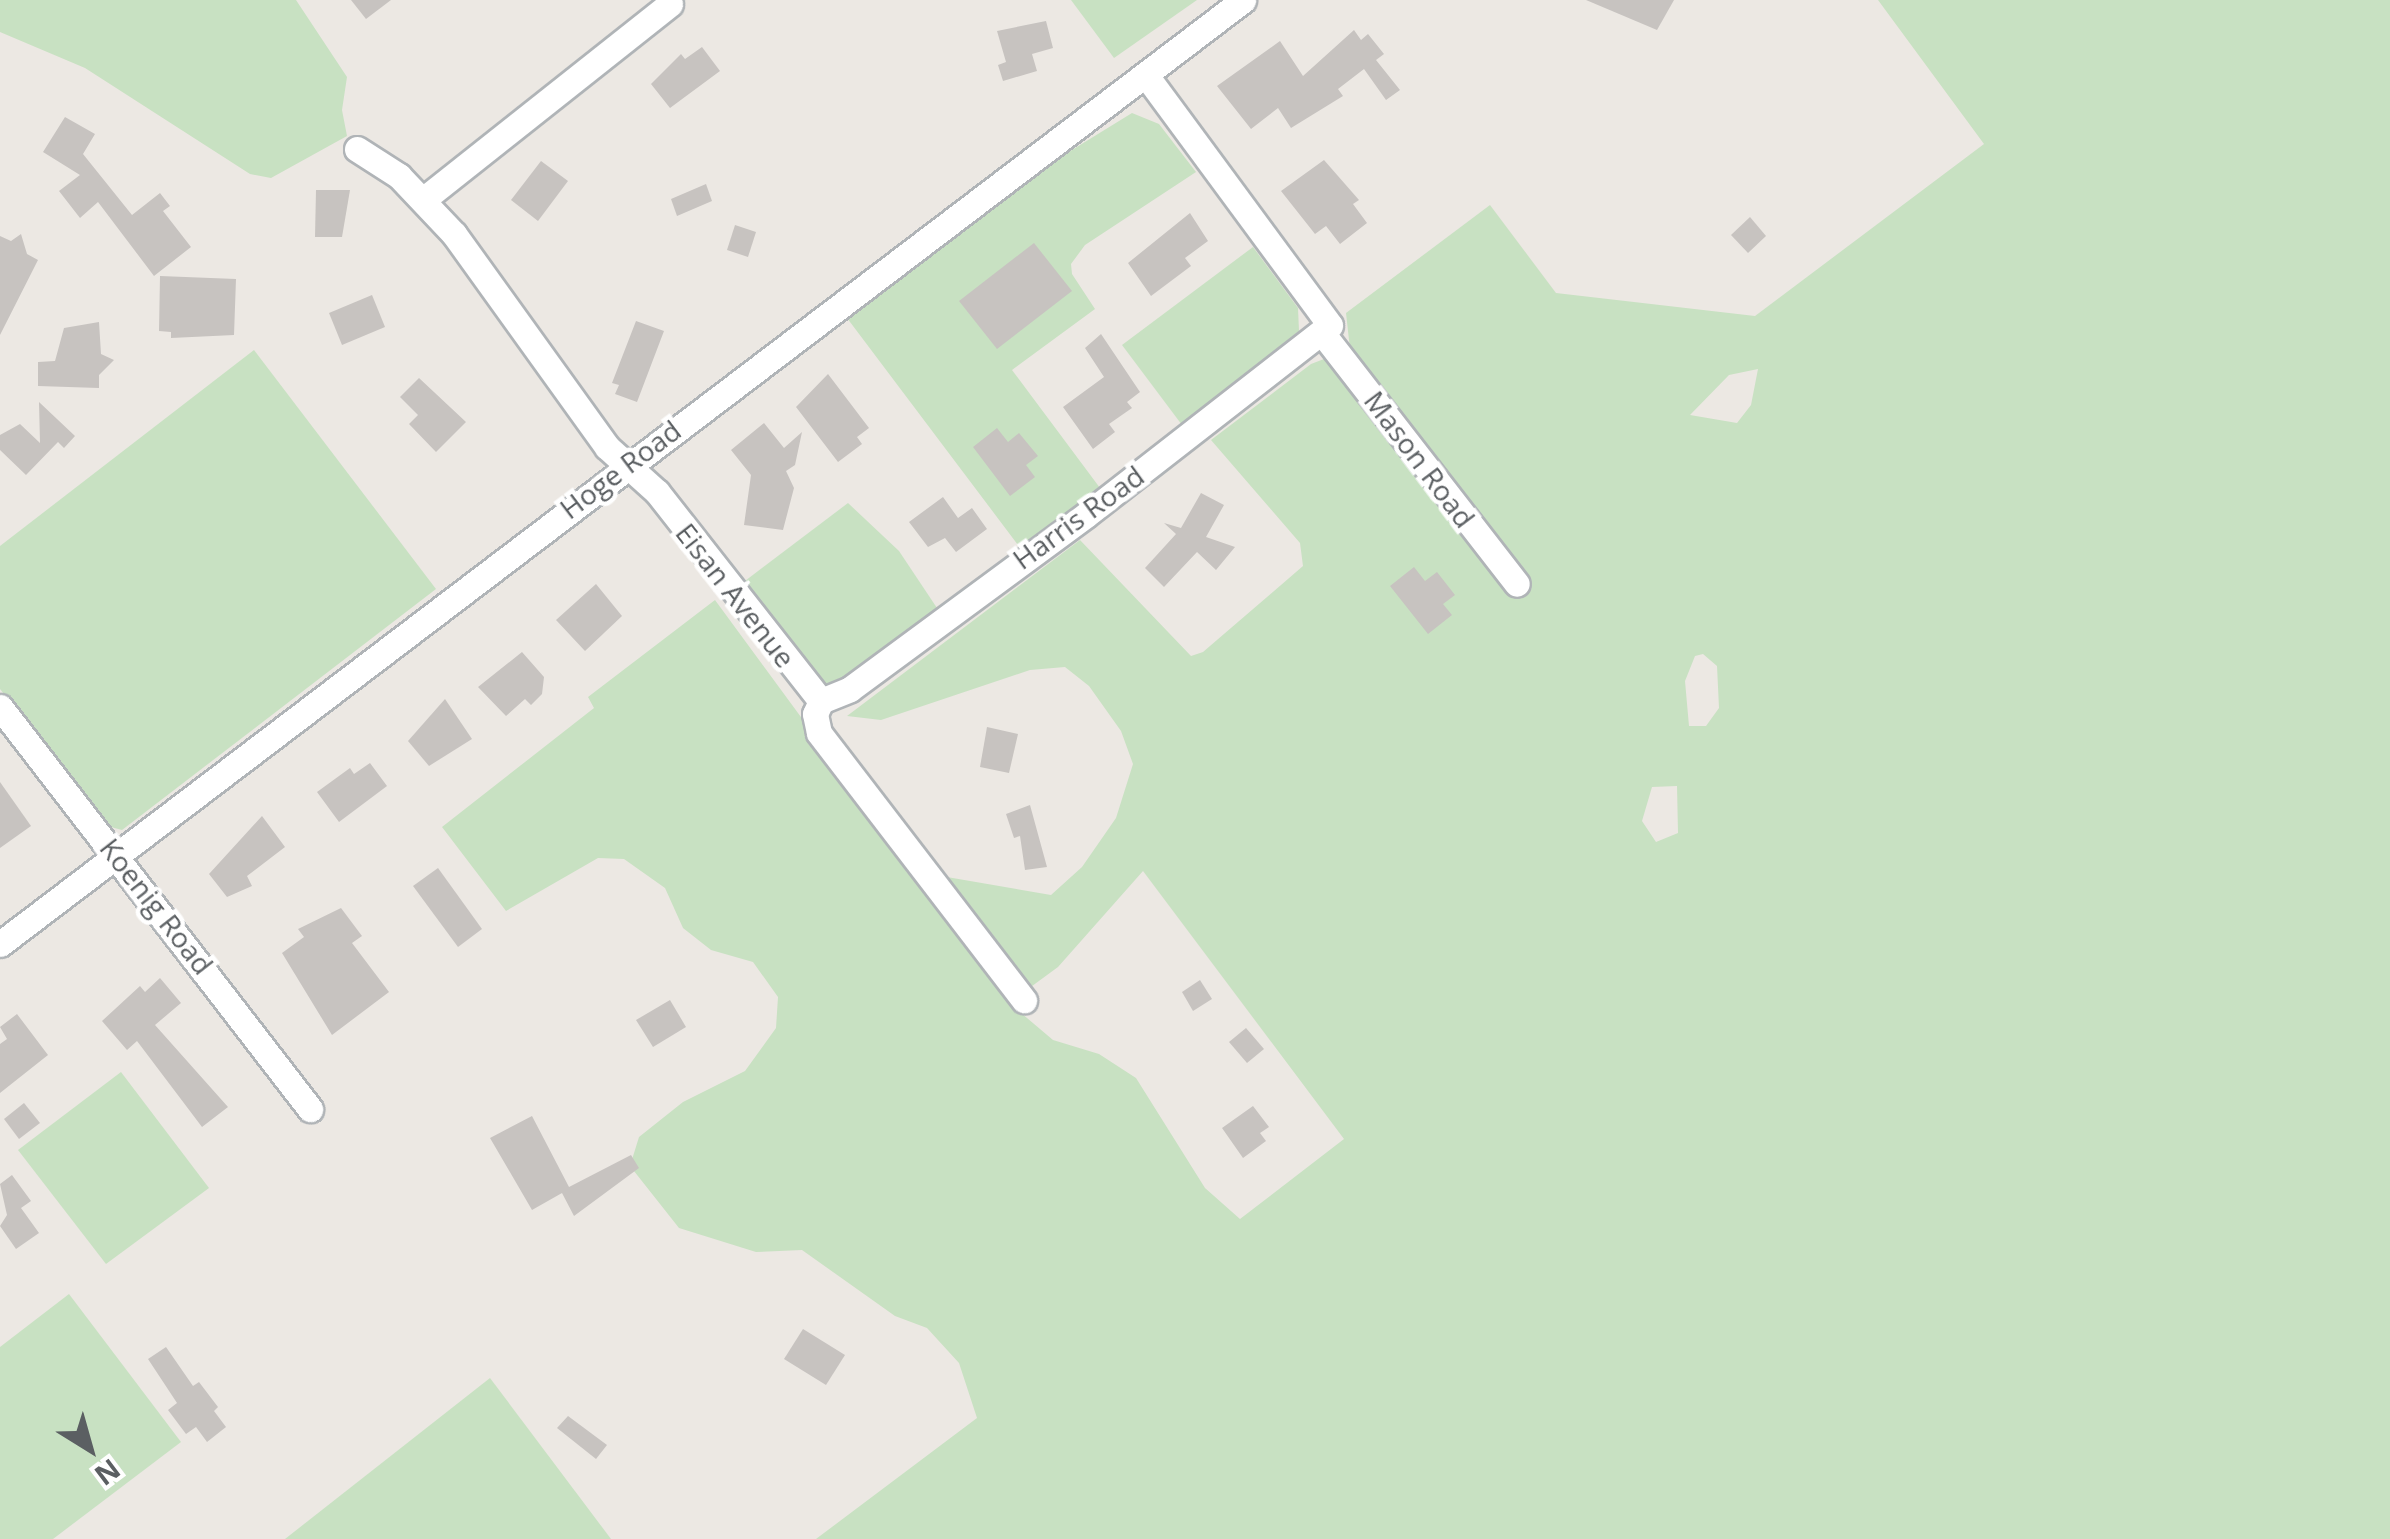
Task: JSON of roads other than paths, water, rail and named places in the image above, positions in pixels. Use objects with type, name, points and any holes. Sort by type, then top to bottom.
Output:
[{"type":"street","name":"Hoge Road","points":[[0,944],[976,197],[1147,77],[1244,0]]},
{"type":"street","points":[[424,200],[670,4]]},
{"type":"street","name":"Mason Road","points":[[1147,77],[1327,329],[1517,584]]},
{"type":"street","name":"Eisan Avenue","points":[[357,149],[380,160],[424,200],[624,466],[657,492],[821,701],[815,714],[819,733],[1024,1000]]},
{"type":"street","name":"Harris Road","points":[[821,701],[850,689],[1327,329]]},
{"type":"street","name":"Koenig Road","points":[[0,707],[117,853],[310,1108]]}]
